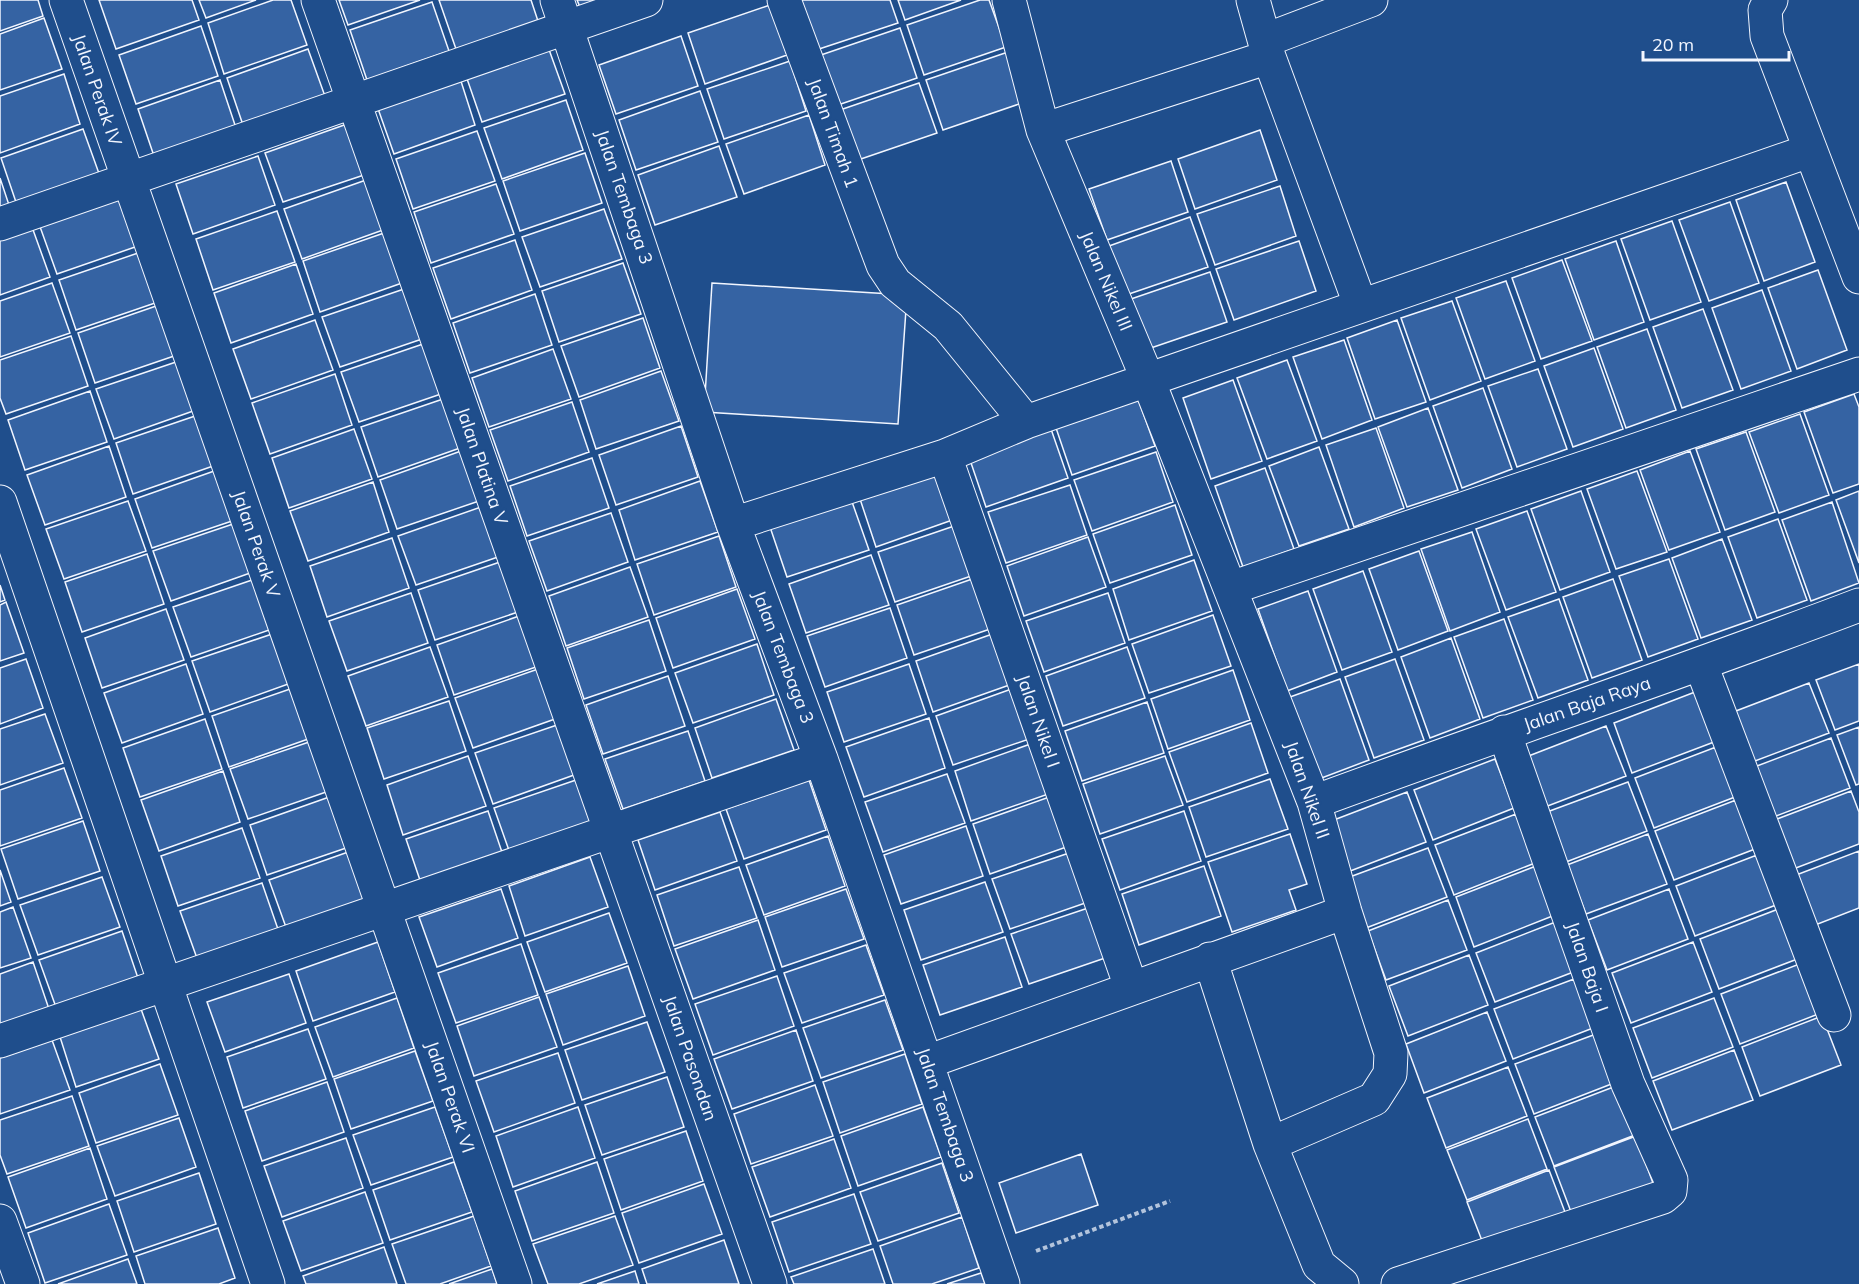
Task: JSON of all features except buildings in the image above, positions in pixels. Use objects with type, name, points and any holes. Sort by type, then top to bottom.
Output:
[{"type":"street","name":"Jalan Perak IV","points":[[66,0],[128,180]]},
{"type":"street","name":"Jalan Platina V","points":[[318,0],[611,832]]},
{"type":"street","points":[[0,224],[353,101],[562,14],[646,0]]},
{"type":"street","name":"Jalan Timah 1","points":[[784,0],[883,265],[895,283],[948,326],[1026,422]]},
{"type":"street","name":"Jalan Nikel III","points":[[1009,0],[1043,130],[1063,183],[1148,380]]},
{"type":"street","points":[[1253,0],[1268,49],[1360,304]]},
{"type":"street","points":[[1043,130],[1268,49],[1371,0]]},
{"type":"street","points":[[1771,0],[1765,10],[1767,36],[1859,277]]},
{"type":"street","name":"Jalan Tembaga 3","points":[[562,14],[733,524],[821,759],[1000,1275]]},
{"type":"street","points":[[733,524],[945,456],[1026,422],[1360,304],[1809,151]]},
{"type":"street","name":"Jalan Perak V","points":[[128,180],[384,909]]},
{"type":"street","points":[[1231,588],[1859,374]]},
{"type":"street","name":"Jalan Nikel II","points":[[1148,380],[1314,802],[1345,912],[1391,1053],[1390,1074],[1374,1099],[1270,1144]]},
{"type":"street","name":"Jalan Nikel I","points":[[945,456],[1131,987]]},
{"type":"street","points":[[0,502],[268,1284]]},
{"type":"street","name":"Jalan Baja Raya","points":[[1314,802],[1504,732],[1701,665],[1859,605]]},
{"type":"street","points":[[1701,665],[1834,1015]]},
{"type":"street","name":"Jalan Baja I","points":[[1398,1284],[1663,1197],[1670,1191],[1671,1180],[1628,1084],[1504,732]]},
{"type":"street","points":[[0,1041],[821,759]]},
{"type":"street","name":"Jalan Pasondan","points":[[611,832],[770,1284]]},
{"type":"street","name":"Jalan Perak VI","points":[[384,909],[515,1284]]},
{"type":"street","points":[[927,1062],[1345,912]]},
{"type":"street","points":[[1210,959],[1270,1144],[1319,1265],[1342,1284]]},
{"type":"street","points":[[0,1221],[23,1284]]},
{"type":"path","points":[[1000,1275],[1170,1201]]}]
